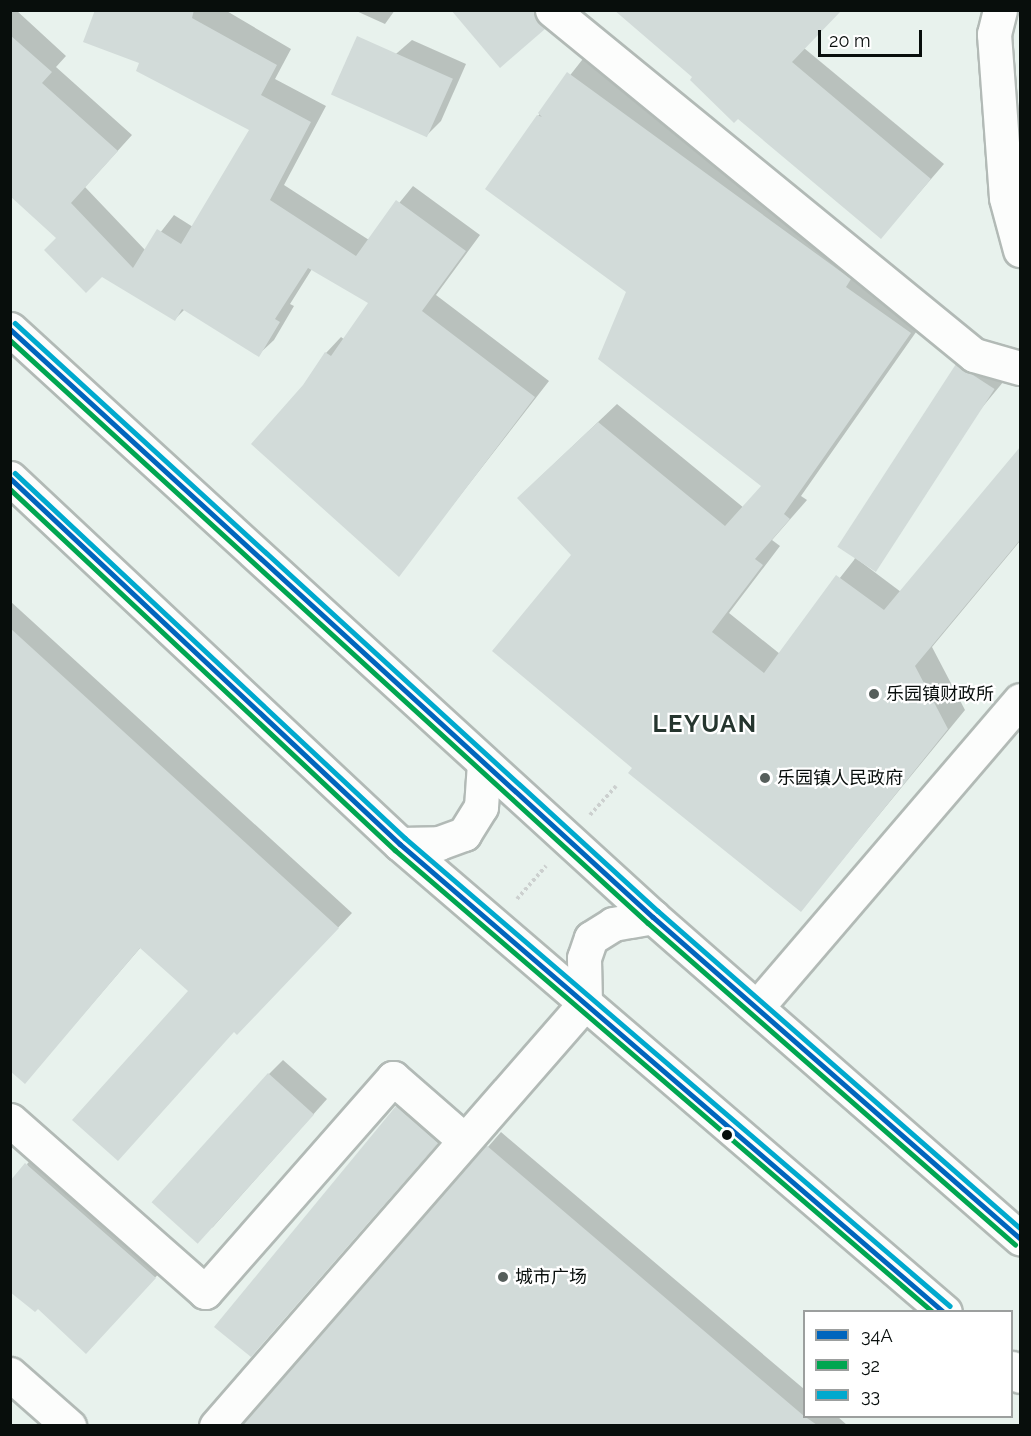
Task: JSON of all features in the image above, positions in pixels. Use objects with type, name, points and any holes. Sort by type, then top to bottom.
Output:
[{"type":"main road","points":[[552,10],[974,355],[1020,368]]},
{"type":"main road","points":[[1000,10],[994,34],[1006,198],[1020,250]]},
{"type":"main road","points":[[10,329],[653,917],[1020,1238]]},
{"type":"main road","points":[[10,478],[400,844],[944,1310]]},
{"type":"main road","points":[[757,1007],[1020,700]]},
{"type":"main road","points":[[400,844],[439,843],[464,834],[481,807],[484,763]]},
{"type":"main road","points":[[216,1425],[585,1004],[584,958],[591,938],[613,924],[653,917]]},
{"type":"main road","points":[[10,1120],[205,1292],[393,1078],[464,1140]]},
{"type":"main road","points":[[10,1374],[69,1425]]},
{"type":"path","points":[[494,926],[616,786]]},
{"type":"building","points":[[95,10],[194,10],[192,18],[277,65],[261,95],[311,122],[270,200],[356,256],[396,200],[466,251],[422,311],[535,397],[399,577],[251,444],[303,385],[325,352],[331,356],[368,303],[308,268],[275,319],[280,322],[259,357],[182,309],[175,321],[102,277],[86,293],[44,250],[56,238],[10,196],[10,35],[52,72],[42,83],[118,151],[71,203],[133,268],[157,229],[181,244],[249,130],[136,71],[139,63],[83,42]]},
{"type":"building","points":[[451,10],[534,10],[545,29],[500,68]]},
{"type":"building","points":[[614,10],[842,10],[792,62],[931,179],[881,239],[738,119],[734,123],[690,80],[692,77]]},
{"type":"building","points":[[357,36],[453,79],[427,137],[331,94]]},
{"type":"building","points":[[567,72],[851,279],[846,287],[911,333],[784,514],[790,519],[755,559],[763,565],[712,632],[764,673],[836,575],[884,610],[1020,447],[1020,540],[915,666],[948,729],[801,912],[628,773],[632,768],[492,651],[571,555],[517,498],[598,422],[725,526],[761,486],[598,359],[626,292],[485,189],[537,115],[542,117],[538,113]]},
{"type":"building","points":[[956,364],[995,389],[876,572],[837,547]]},
{"type":"building","points":[[10,628],[339,928],[237,1035],[234,1032],[118,1161],[72,1120],[188,991],[140,948],[25,1084],[10,1071]]},
{"type":"building","points":[[268,1073],[314,1114],[198,1244],[152,1202]]},
{"type":"building","points":[[396,1106],[438,1143],[251,1357],[214,1327]]},
{"type":"building","name":"城市广场","points":[[486,1145],[803,1415],[803,1418],[817,1425],[241,1425]]},
{"type":"building","points":[[25,1163],[156,1278],[86,1354],[38,1309],[35,1312],[10,1292],[10,1181]]},
{"type":"transit line","name":"33","points":[[15,323],[658,911],[1020,1228]]},
{"type":"transit line","name":"34A","points":[[10,329],[653,917],[1020,1238]]},
{"type":"transit line","name":"32","points":[[10,340],[648,923],[1015,1244]]},
{"type":"transit line","name":"33","points":[[15,473],[405,838],[950,1306]]},
{"type":"transit line","name":"34A","points":[[10,478],[400,844],[942,1310]]},
{"type":"transit line","name":"32","points":[[10,489],[395,850],[931,1310]]},
{"type":"place","name":"乐园镇财政所","points":[[874,694]]},
{"type":"place","name":"乐园镇人民政府","points":[[765,778]]},
{"type":"place","name":"城市广场","points":[[503,1277]]},
{"type":"district","name":"LEYUAN","points":[[705,724]]}]
